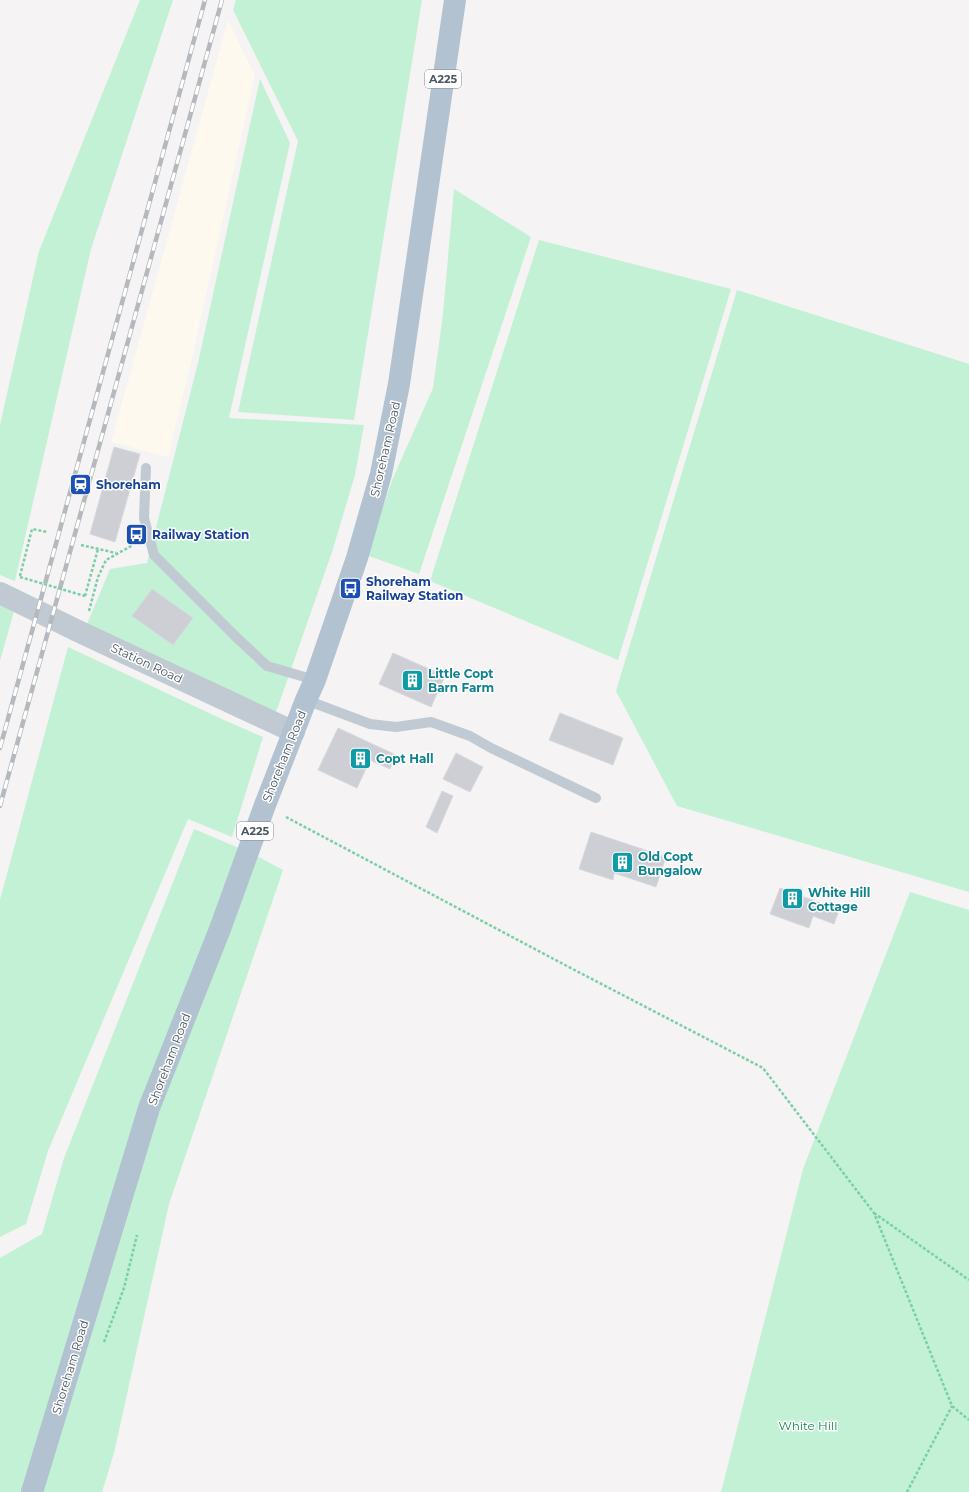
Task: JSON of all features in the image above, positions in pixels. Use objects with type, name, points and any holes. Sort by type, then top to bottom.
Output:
[{"type":"main road","name":"Shoreham Road","points":[[32,1492],[150,1108],[220,929],[265,805],[315,680],[357,558],[381,474],[399,384],[455,0]]},
{"type":"street","name":"Station Road","points":[[0,593],[294,732]]},
{"type":"lane","points":[[146,468],[144,518],[154,555],[267,666],[315,680]]},
{"type":"lane","points":[[306,700],[370,724],[396,727],[431,722],[470,736],[491,748],[596,798]]},
{"type":"path","points":[[47,532],[32,529],[20,578],[85,596],[98,551]]},
{"type":"path","points":[[88,613],[98,577],[106,560],[149,536]]},
{"type":"path","points":[[81,545],[98,551],[116,554]]},
{"type":"path","points":[[265,805],[565,966],[763,1068],[874,1213],[952,1406],[969,1420]]},
{"type":"path","points":[[874,1213],[969,1280]]},
{"type":"path","points":[[103,1347],[124,1288],[137,1234]]},
{"type":"path","points":[[907,1492],[952,1406]]},
{"type":"shaded area","points":[[228,20],[255,75],[191,363],[168,457],[111,442]]},
{"type":"green space","points":[[140,0],[173,0],[91,249],[15,581],[0,575],[0,425],[39,251]]},
{"type":"green space","points":[[236,0],[422,0],[354,420],[238,412],[298,141],[233,10]]},
{"type":"green space","points":[[260,79],[290,143],[229,418],[364,425],[355,475],[332,552],[275,715],[87,624],[110,569],[147,563],[198,363]]},
{"type":"green space","points":[[454,189],[531,237],[419,574],[366,555],[393,478],[433,388],[443,314]]},
{"type":"green space","points":[[539,240],[731,289],[618,660],[430,581]]},
{"type":"green space","points":[[737,290],[969,364],[969,892],[677,806],[616,691]]},
{"type":"green space","points":[[0,604],[14,611],[0,661]]},
{"type":"green space","points":[[68,647],[263,737],[232,837],[188,819],[48,1151],[26,1224],[0,1237],[0,900]]},
{"type":"green space","points":[[194,829],[253,854],[283,870],[169,1204],[114,1453],[102,1492],[0,1492],[0,1258],[42,1234],[64,1158]]},
{"type":"green space","name":"White Hill","points":[[910,892],[969,910],[969,1492],[721,1492],[803,1169]]},
{"type":"building","points":[[114,447],[140,454],[115,542],[90,534]]},
{"type":"building","points":[[152,589],[193,618],[173,645],[132,616]]},
{"type":"building","name":"Little Copt Barn Farm","points":[[393,653],[445,676],[431,707],[379,684]]},
{"type":"building","points":[[560,713],[623,738],[613,765],[549,740]]},
{"type":"building","name":"Copt Hall","points":[[338,728],[396,755],[390,769],[370,760],[357,788],[318,770]]},
{"type":"building","points":[[456,753],[483,767],[470,792],[443,779]]},
{"type":"building","points":[[442,791],[453,796],[437,833],[426,827]]},
{"type":"building","name":"Old Copt Bungalow","points":[[591,832],[666,857],[656,887],[614,873],[613,880],[579,869]]},
{"type":"building","name":"White Hill Cottage","points":[[780,888],[839,910],[834,924],[813,916],[809,928],[770,914]]},
{"type":"railway","points":[[0,748],[205,0]]},
{"type":"railway","points":[[0,806],[222,0]]},
{"type":"place","name":"Shoreham","points":[[80,484]]},
{"type":"place","name":"Railway Station","points":[[137,534]]},
{"type":"place","name":"Shoreham Railway Station","points":[[351,588]]},
{"type":"place","name":"Little Copt Barn Farm","points":[[412,680]]},
{"type":"place","name":"Copt Hall","points":[[360,758]]},
{"type":"place","name":"Old Copt Bungalow","points":[[623,863]]},
{"type":"place","name":"White Hill Cottage","points":[[793,899]]}]
